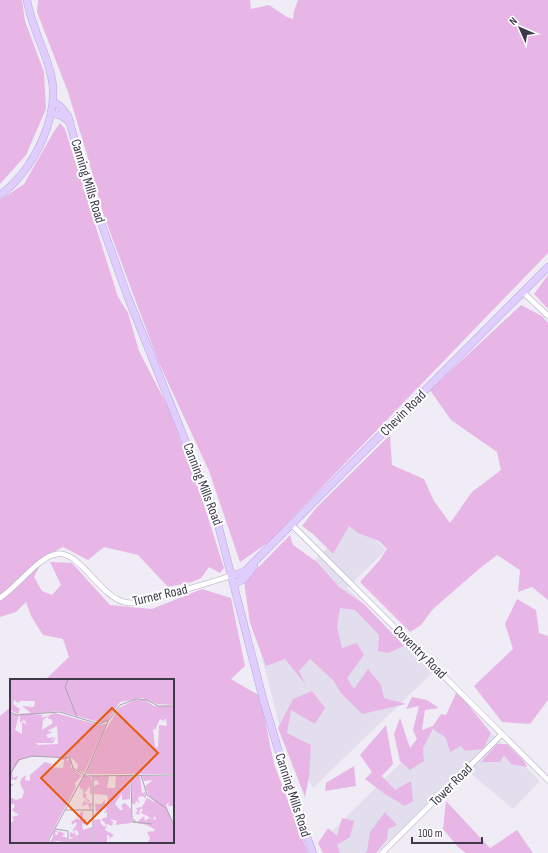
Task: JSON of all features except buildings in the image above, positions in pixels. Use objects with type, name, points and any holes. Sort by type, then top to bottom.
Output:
[{"type":"main road","points":[[0,195],[17,180],[29,165],[39,147],[51,113],[53,102],[54,87],[51,73],[32,24],[27,0]]},
{"type":"main road","name":"Canning Mills Road","points":[[53,102],[60,106],[68,116],[85,178],[127,295],[217,520],[280,756],[313,853]]},
{"type":"main road","name":"Canning Mills Road","points":[[51,113],[62,116],[70,122]]},
{"type":"main road","name":"Chevin Road","points":[[232,575],[244,572],[548,267]]},
{"type":"main road","name":"Chevin Road","points":[[234,584],[244,579],[249,574],[257,559]]},
{"type":"street","points":[[523,292],[548,316]]},
{"type":"street","name":"Coventry Road","points":[[292,525],[548,780]]},
{"type":"street","name":"Turner Road","points":[[0,598],[43,560],[49,556],[62,553],[72,557],[112,596],[120,601],[130,603],[149,600],[213,582],[232,575]]},
{"type":"street","name":"Tower Road","points":[[382,853],[502,734]]},
{"type":"shaded area","points":[[0,0],[22,0],[25,21],[44,72],[46,109],[26,155],[0,184]]},
{"type":"shaded area","points":[[38,0],[250,0],[251,9],[269,5],[287,17],[293,19],[298,0],[548,0],[548,253],[269,542],[240,562],[209,471],[158,361],[103,213],[68,92],[37,12]]},
{"type":"shaded area","points":[[60,123],[65,129],[118,297],[128,313],[139,351],[168,407],[199,489],[224,568],[220,573],[209,567],[201,578],[192,582],[168,587],[138,555],[104,547],[88,560],[63,547],[45,556],[34,577],[42,591],[52,595],[61,585],[50,562],[72,563],[110,605],[152,609],[202,589],[231,598],[245,666],[231,679],[260,696],[274,764],[308,853],[0,853],[0,716],[10,708],[10,843],[174,843],[174,679],[46,679],[69,657],[63,639],[43,635],[31,616],[26,602],[16,612],[0,617],[0,200],[24,184]]},
{"type":"shaded area","points":[[548,275],[548,309],[534,294]]},
{"type":"shaded area","points":[[521,305],[542,316],[548,323],[548,600],[532,587],[518,592],[520,570],[497,555],[433,609],[421,625],[410,632],[360,582],[379,561],[387,549],[379,541],[358,533],[349,526],[333,554],[313,534],[302,526],[317,507],[390,435],[392,465],[424,479],[434,501],[450,523],[472,492],[501,470],[497,452],[451,420],[430,390]]},
{"type":"shaded area","points":[[355,520],[386,550],[347,588],[432,673],[313,788],[280,728],[253,622]]},
{"type":"shaded area","points":[[290,535],[293,545],[317,562],[339,587],[364,604],[404,646],[388,653],[378,651],[379,635],[355,610],[340,608],[337,627],[342,648],[357,643],[364,655],[347,678],[354,689],[368,669],[381,685],[384,698],[406,704],[362,714],[341,693],[333,680],[310,659],[299,671],[306,685],[285,659],[266,666],[250,623],[244,582]]},
{"type":"shaded area","points":[[517,599],[536,610],[539,633],[548,636],[548,700],[530,724],[502,722],[474,686],[513,649],[505,624]]},
{"type":"shaded area","points":[[312,691],[325,708],[315,724],[291,710],[287,733],[311,745],[309,777],[305,797],[278,728],[293,699]]},
{"type":"shaded area","points":[[457,691],[491,733],[483,749],[465,751],[461,746],[450,752],[446,738],[433,729],[423,748],[424,761],[410,770],[400,761],[394,734],[400,718],[410,748],[417,739],[413,730],[419,706],[406,709],[412,697],[427,700],[439,708],[425,710],[422,730],[433,726],[441,714],[446,715]]},
{"type":"shaded area","points":[[461,703],[540,781],[513,809],[464,768],[376,853],[327,853],[322,841]]},
{"type":"shaded area","points":[[386,725],[393,764],[382,776],[395,790],[411,781],[413,801],[405,806],[385,794],[365,779],[372,772],[360,755]]},
{"type":"shaded area","points":[[497,744],[507,744],[524,761],[527,767],[511,764],[504,755],[500,762],[481,762]]},
{"type":"shaded area","points":[[354,766],[356,786],[325,791],[326,783]]},
{"type":"shaded area","points":[[446,801],[490,848],[517,830],[533,853],[466,853],[458,847],[443,829]]},
{"type":"shaded area","points":[[385,812],[397,825],[388,829],[387,839],[376,853],[365,853],[367,851],[370,832]]},
{"type":"shaded area","points":[[342,818],[354,821],[350,837],[337,845],[340,853],[323,853],[318,843],[328,828],[337,836]]}]
